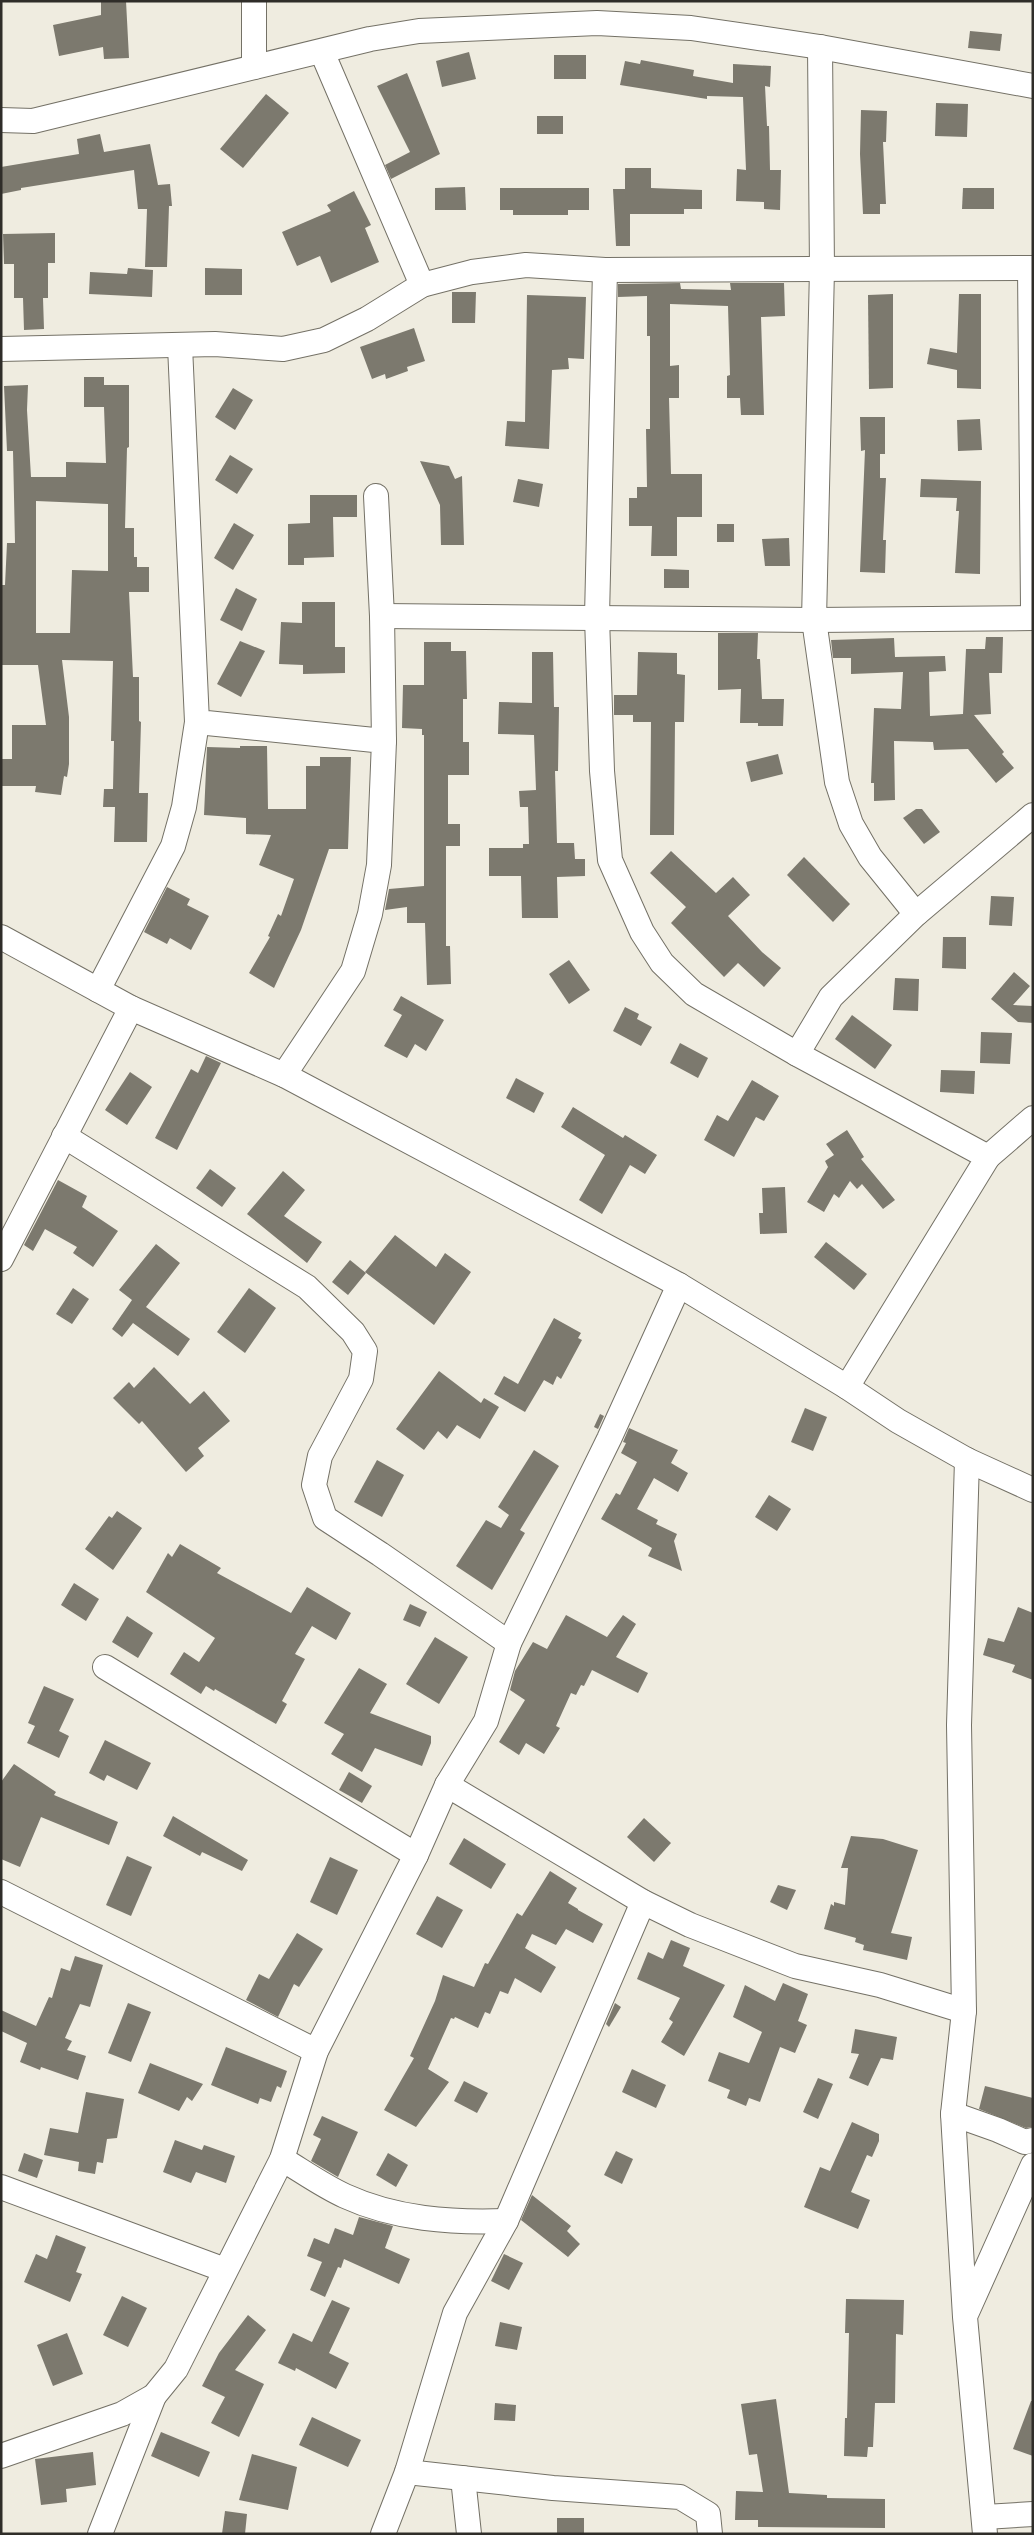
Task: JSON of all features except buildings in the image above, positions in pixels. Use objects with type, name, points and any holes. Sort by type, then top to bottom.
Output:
[{"type":"street","points":[[254,1],[254,67]]},
{"type":"street","points":[[1,120],[33,121],[370,39],[419,31],[597,23],[691,28],[820,47],[1033,86]]},
{"type":"street","points":[[820,47],[822,269],[814,620],[837,782],[851,824],[870,857],[916,914]]},
{"type":"street","points":[[322,52],[422,284]]},
{"type":"street","points":[[1,349],[215,344],[283,349],[324,340],[368,320],[422,284],[472,272],[526,266],[605,270],[1031,268],[1033,608]]},
{"type":"street","points":[[605,270],[597,617],[602,771],[610,860],[642,932],[662,963],[694,994],[797,1054],[988,1158]]},
{"type":"street","points":[[98,990],[173,846],[184,807],[197,722],[180,346]]},
{"type":"street","points":[[284,1075],[353,971],[370,914],[379,865],[384,741],[382,616],[376,496]]},
{"type":"street","points":[[382,616],[814,620],[1033,618]]},
{"type":"street","points":[[197,722],[384,741]]},
{"type":"street","points":[[797,1054],[831,997],[916,914],[1033,814]]},
{"type":"street","points":[[1,937],[131,1008],[284,1075],[679,1285],[847,1387],[898,1421],[967,1460],[1033,1490]]},
{"type":"street","points":[[1,1259],[131,1008]]},
{"type":"street","points":[[847,1387],[988,1158],[1033,1118]]},
{"type":"street","points":[[64,1136],[307,1286],[353,1332],[365,1351],[361,1379],[320,1456],[314,1485],[325,1518],[509,1643]]},
{"type":"street","points":[[100,2534],[154,2396],[176,2369],[282,2159],[316,2051],[416,1855],[447,1785],[486,1721],[509,1643],[609,1439],[679,1285]]},
{"type":"street","points":[[967,1460],[959,1724],[964,2011],[953,2114],[965,2317],[985,2525],[1033,2514]]},
{"type":"street","points":[[105,1667],[416,1855]]},
{"type":"street","points":[[447,1785],[643,1902],[690,1925],[795,1966],[880,1985],[964,2011]]},
{"type":"street","points":[[1,1892],[316,2051]]},
{"type":"street","points":[[383,2534],[407,2472],[455,2313],[506,2221],[643,1902]]},
{"type":"street","points":[[953,2114],[1025,2142],[1033,2140]]},
{"type":"street","points":[[282,2159],[345,2196],[397,2213],[460,2223],[506,2221]]},
{"type":"street","points":[[965,2317],[1033,2165]]},
{"type":"street","points":[[1,2187],[225,2270]]},
{"type":"street","points":[[1,2456],[122,2414],[154,2396]]},
{"type":"street","points":[[407,2472],[553,2488],[680,2497],[708,2514],[710,2534]]},
{"type":"street","points":[[463,2478],[469,2534]]}]
